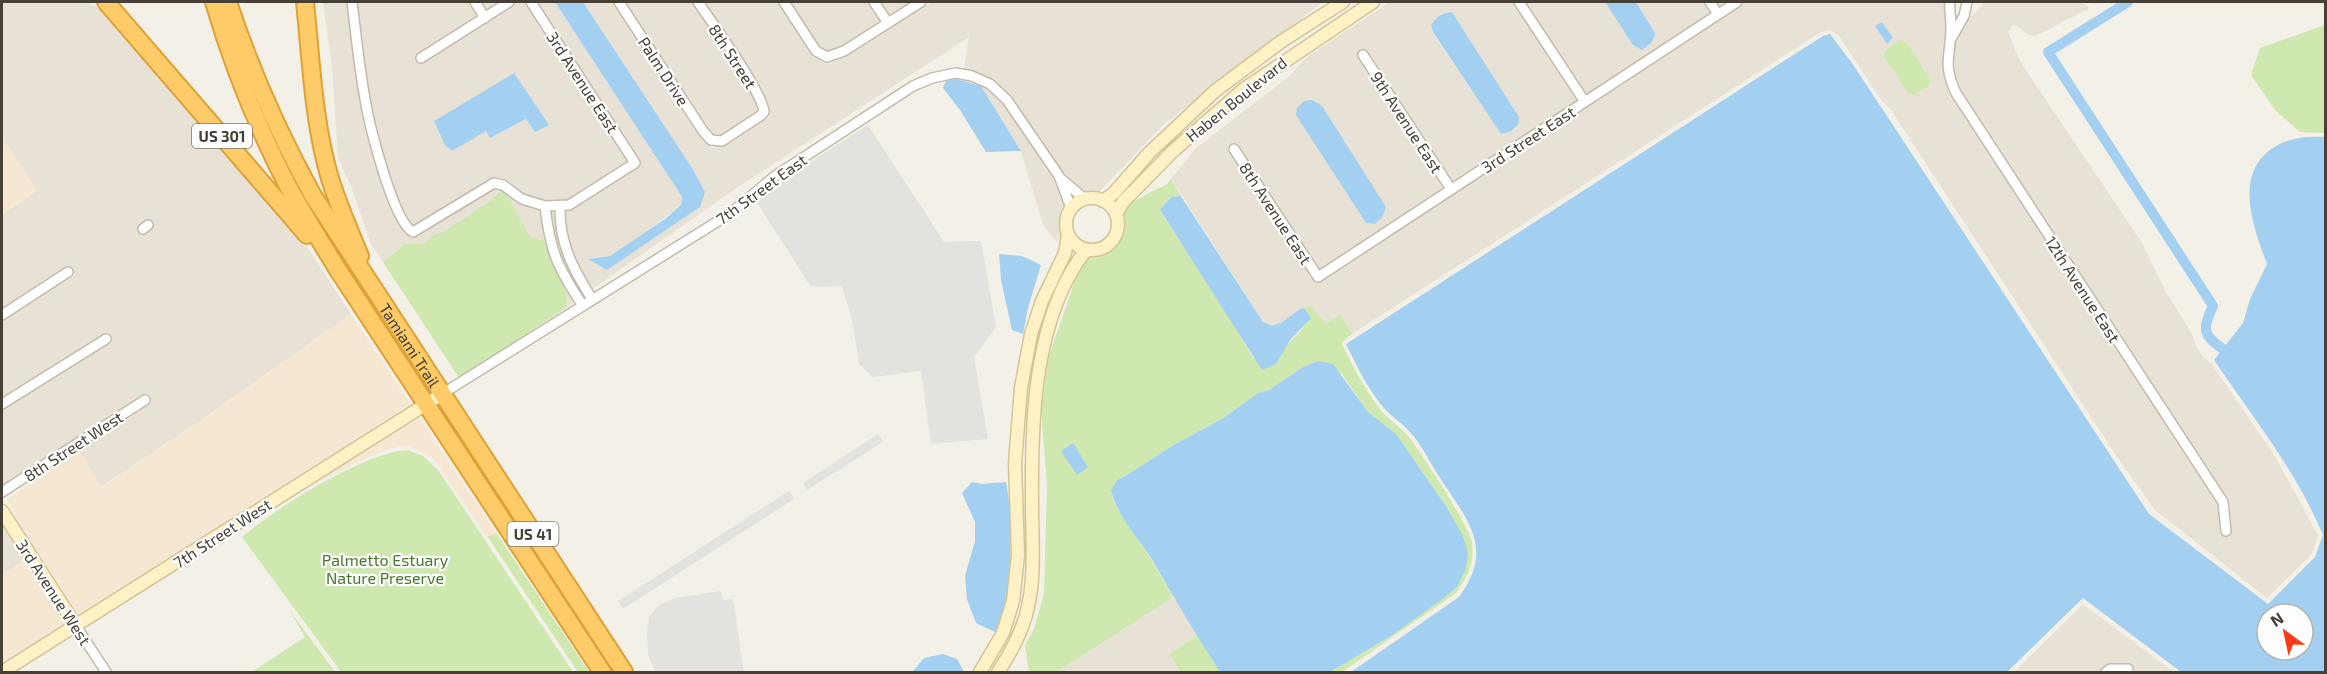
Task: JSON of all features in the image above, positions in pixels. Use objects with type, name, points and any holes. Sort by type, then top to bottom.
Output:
[{"type":"highway","points":[[97,2],[111,7]]},
{"type":"highway","name":"Tamiami Trail","points":[[214,2],[241,82],[270,151],[302,211],[338,270],[602,672]]},
{"type":"highway","name":"Tamiami Trail","points":[[228,2],[246,55],[289,151],[330,224],[624,672]]},
{"type":"highway","points":[[305,2],[313,78],[328,172],[340,208],[377,295]]},
{"type":"highway","name":"US 301","points":[[111,7],[338,270]]},
{"type":"street","points":[[352,2],[365,101],[389,193],[406,229],[417,231],[494,183],[503,185],[522,199],[545,206],[560,206],[561,233],[571,265],[592,299]]},
{"type":"street","points":[[475,2],[485,18]]},
{"type":"street","points":[[421,58],[509,2]]},
{"type":"street","name":"3rd Avenue East","points":[[531,2],[635,163],[569,206],[560,206]]},
{"type":"street","name":"Palm Drive","points":[[619,2],[711,140],[722,141],[764,112]]},
{"type":"street","name":"8th Street","points":[[698,2],[754,88],[764,112]]},
{"type":"street","points":[[784,2],[816,51],[827,57],[844,51],[921,2]]},
{"type":"street","points":[[874,2],[888,23]]},
{"type":"street","name":"Haben Boulevard","points":[[1103,201],[1114,193],[1149,153],[1215,91],[1282,41],[1343,2]]},
{"type":"street","name":"Haben Boulevard","points":[[1116,214],[1123,202],[1173,151],[1236,96],[1289,56],[1372,2]]},
{"type":"street","points":[[1519,2],[1585,102]]},
{"type":"street","points":[[1710,2],[1718,14]]},
{"type":"street","name":"3rd Street East","points":[[1318,277],[1737,2]]},
{"type":"street","name":"12th Avenue East","points":[[1950,2],[1947,65],[1949,78],[1956,93],[2223,502],[2226,531]]},
{"type":"street","name":"12th Avenue East","points":[[1949,45],[1964,16],[1967,2]]},
{"type":"street","name":"9th Avenue East","points":[[1363,55],[1451,189]]},
{"type":"street","name":"7th Street East","points":[[442,394],[731,213],[775,176],[913,86],[932,78],[956,74],[972,76],[990,84],[1007,100],[1059,176],[1071,208]]},
{"type":"street","name":"8th Avenue East","points":[[1234,149],[1318,277]]},
{"type":"street","name":"7th Street East","points":[[1059,176],[1085,199]]},
{"type":"street","points":[[981,672],[1003,633],[1015,589],[1018,555],[1015,463],[1020,396],[1031,334],[1042,301],[1065,253],[1068,235],[1066,221],[1071,208],[1085,199],[1094,198],[1108,204],[1116,214],[1117,230],[1109,244],[1102,248],[1086,250],[1072,242],[1068,235]]},
{"type":"street","points":[[545,206],[549,234],[560,271],[583,306]]},
{"type":"street","points":[[549,234],[561,233]]},
{"type":"street","points":[[998,672],[1013,649],[1029,604],[1033,564],[1031,470],[1037,385],[1045,341],[1071,269],[1086,250]]},
{"type":"street","points":[[560,271],[571,265]]},
{"type":"street","points":[[2,315],[68,272]]},
{"type":"street","points":[[2,404],[106,339]]},
{"type":"street","name":"7th Street West","points":[[2,672],[442,394]]},
{"type":"street","name":"8th Street West","points":[[2,492],[145,400]]},
{"type":"street","points":[[1015,463],[1031,470]]},
{"type":"street","name":"3rd Avenue West","points":[[2,511],[106,672]]},
{"type":"street","points":[[2106,672],[2110,669],[2128,669]]},
{"type":"shaded area","points":[[2,2],[86,2],[113,16],[300,236],[351,314],[201,420],[101,487],[78,450],[152,402],[147,393],[2,486],[2,410],[113,341],[107,332],[2,397],[2,322],[75,274],[69,265],[2,309],[2,215],[37,191],[2,137]]},
{"type":"shaded area","points":[[323,2],[555,2],[682,197],[681,205],[630,244],[610,256],[594,257],[607,270],[705,192],[692,168],[583,2],[613,2],[705,143],[712,148],[725,146],[734,141],[769,117],[770,111],[758,86],[703,2],[778,2],[812,53],[823,63],[830,64],[847,56],[932,2],[1323,2],[1164,124],[1097,194],[1086,194],[1063,173],[1010,96],[992,79],[964,70],[969,37],[735,189],[567,307],[566,292],[530,237],[508,196],[491,200],[425,243],[405,244],[383,262],[370,242],[351,186],[338,158],[332,66]],"holes":[[[514,73],[527,119],[490,138],[487,131]]]},
{"type":"shaded area","points":[[625,2],[692,2],[750,91],[757,105],[756,112],[720,136],[713,135]]},
{"type":"shaded area","points":[[790,2],[868,2],[881,21],[841,46],[827,51],[820,47]]},
{"type":"shaded area","points":[[880,2],[911,2],[889,15]]},
{"type":"shaded area","points":[[1390,2],[1605,2],[1633,45],[1642,50],[1655,38],[1655,33],[1636,2],[1945,2],[1954,33],[1983,5],[1982,2],[2080,2],[2090,8],[2035,36],[2028,35],[2016,25],[2012,26],[2008,32],[2020,61],[2142,243],[2202,356],[2211,363],[2276,458],[2318,535],[2312,554],[2267,598],[2155,510],[2117,457],[1891,110],[1881,100],[1839,36],[1830,30],[1821,32],[1352,334],[1340,314],[1326,324],[1300,309],[1272,326],[1263,322],[1171,179],[1196,148],[1286,79],[1308,56]],"holes":[[[1452,12],[1519,117],[1501,134],[1433,33],[1431,25],[1436,17],[1442,13]]]},
{"type":"shaded area","points":[[981,86],[988,89],[1003,103],[1054,179],[1065,207],[1060,221],[1062,234],[1057,242],[1043,225],[1021,151]]},
{"type":"shaded area","points":[[868,125],[944,242],[981,241],[996,327],[974,357],[988,439],[931,444],[921,371],[873,377],[859,364],[853,324],[842,286],[811,287],[754,198]]},
{"type":"shaded area","points":[[2,137],[37,191],[2,215]]},
{"type":"shaded area","points":[[351,314],[412,406],[77,618],[31,547],[32,545],[7,500],[78,450],[102,487]]},
{"type":"shaded area","points":[[418,415],[497,534],[487,536],[434,459],[408,446],[398,446],[377,453],[304,488]]},
{"type":"shaded area","points":[[878,434],[883,442],[807,490],[803,483]]},
{"type":"shaded area","points":[[789,491],[794,499],[623,609],[618,601]]},
{"type":"shaded area","points":[[2,520],[25,556],[19,564],[2,574]]},
{"type":"shaded area","points":[[25,556],[68,624],[2,666],[2,574],[19,564]]},
{"type":"shaded area","points":[[721,591],[723,600],[733,599],[744,672],[655,672],[648,655],[649,617],[659,605],[675,598]]},
{"type":"shaded area","points":[[1173,597],[1198,635],[1169,654],[1181,672],[1057,672]]},
{"type":"shaded area","points":[[2083,604],[2174,672],[2014,672]]},
{"type":"green space","points":[[2325,25],[2325,133],[2300,132],[2275,110],[2251,75],[2260,48]]},
{"type":"green space","points":[[1900,40],[1907,43],[1930,79],[1929,86],[1914,95],[1908,93],[1884,56],[1885,51]]},
{"type":"green space","points":[[1171,179],[1180,195],[1173,196],[1166,201],[1160,211],[1253,358],[1276,364],[1284,349],[1303,328],[1307,312],[1304,308],[1311,306],[1326,324],[1340,314],[1352,334],[1342,344],[1364,385],[1382,412],[1405,432],[1444,489],[1469,534],[1473,550],[1471,564],[1467,576],[1456,593],[1342,672],[1330,672],[1391,636],[1457,587],[1446,506],[1396,434],[1368,412],[1342,374],[1318,361],[1303,367],[1269,390],[1258,393],[1222,419],[1175,444],[1117,480],[1111,490],[1114,503],[1173,597],[1057,672],[1029,672],[1025,646],[1034,629],[1044,594],[1047,484],[1041,410],[1049,356],[1079,269],[1089,255],[1101,254],[1115,245],[1120,235],[1123,212],[1126,207],[1167,184]]},
{"type":"green space","points":[[502,190],[508,196],[530,237],[544,241],[566,292],[567,307],[459,378],[383,262],[405,244],[425,243],[491,200]]},
{"type":"green space","name":"Palmetto Estuary Nature Preserve","points":[[407,450],[423,456],[438,470],[573,672],[341,672],[242,537],[276,512],[344,471],[389,453]]},
{"type":"green space","points":[[497,534],[589,672],[578,672],[487,536]]},
{"type":"green space","points":[[290,611],[335,672],[252,672],[305,637]]},
{"type":"green space","points":[[1198,635],[1220,672],[1181,672],[1169,654]]},
{"type":"water","points":[[555,2],[583,2],[692,168],[705,192],[700,207],[607,270],[588,259],[610,256],[665,219],[681,205],[682,197]]},
{"type":"water","points":[[1605,2],[1636,2],[1655,33],[1651,43],[1642,50],[1633,45]]},
{"type":"water","points":[[1452,12],[1519,117],[1518,125],[1511,131],[1501,134],[1433,32],[1431,25],[1435,19],[1442,14]]},
{"type":"water","points":[[1882,22],[1893,38],[1887,44],[1875,26]]},
{"type":"water","points":[[1830,34],[1852,63],[2149,514],[2265,602],[2255,602],[2255,662],[2315,662],[2315,602],[2270,602],[2315,557],[2323,535],[2287,467],[2214,360],[2243,323],[2250,299],[2267,264],[2252,217],[2250,185],[2254,170],[2262,157],[2282,143],[2300,138],[2325,137],[2325,672],[2181,672],[2083,598],[2007,672],[1351,672],[1459,597],[1470,580],[1475,564],[1476,549],[1474,535],[1468,522],[1422,448],[1410,432],[1377,400],[1346,344],[1823,36]]},
{"type":"water","points":[[514,73],[549,125],[535,132],[526,119],[490,138],[486,131],[452,151],[445,145],[434,121]]},
{"type":"water","points":[[956,79],[981,86],[1021,151],[986,152],[960,110],[943,88],[946,81]]},
{"type":"water","points":[[1312,100],[1322,106],[1386,207],[1383,216],[1375,224],[1366,223],[1296,115],[1297,108],[1304,101]]},
{"type":"water","points":[[1180,195],[1263,322],[1272,326],[1304,308],[1311,318],[1291,339],[1276,364],[1262,370],[1160,210],[1173,196]]},
{"type":"water","points":[[999,254],[1022,256],[1041,265],[1023,334],[1012,330],[1001,280]]},
{"type":"water","points":[[1318,361],[1333,364],[1368,412],[1396,434],[1446,506],[1463,536],[1468,552],[1466,568],[1457,587],[1441,600],[1391,636],[1330,672],[1220,672],[1153,561],[1123,518],[1111,490],[1117,480],[1175,444],[1222,419],[1258,393],[1269,390],[1303,367]]},
{"type":"water","points":[[1073,443],[1088,467],[1077,475],[1061,451]]},
{"type":"water","points":[[972,482],[982,484],[1006,482],[1012,520],[1008,600],[997,633],[976,623],[967,599],[965,576],[975,541],[975,522],[962,493]]},
{"type":"water","points":[[943,654],[957,659],[964,672],[912,672],[924,658]]},
{"type":"waterway","points":[[2128,2],[2048,52],[2213,306],[2207,320],[2206,330],[2211,339],[2223,349]]}]
